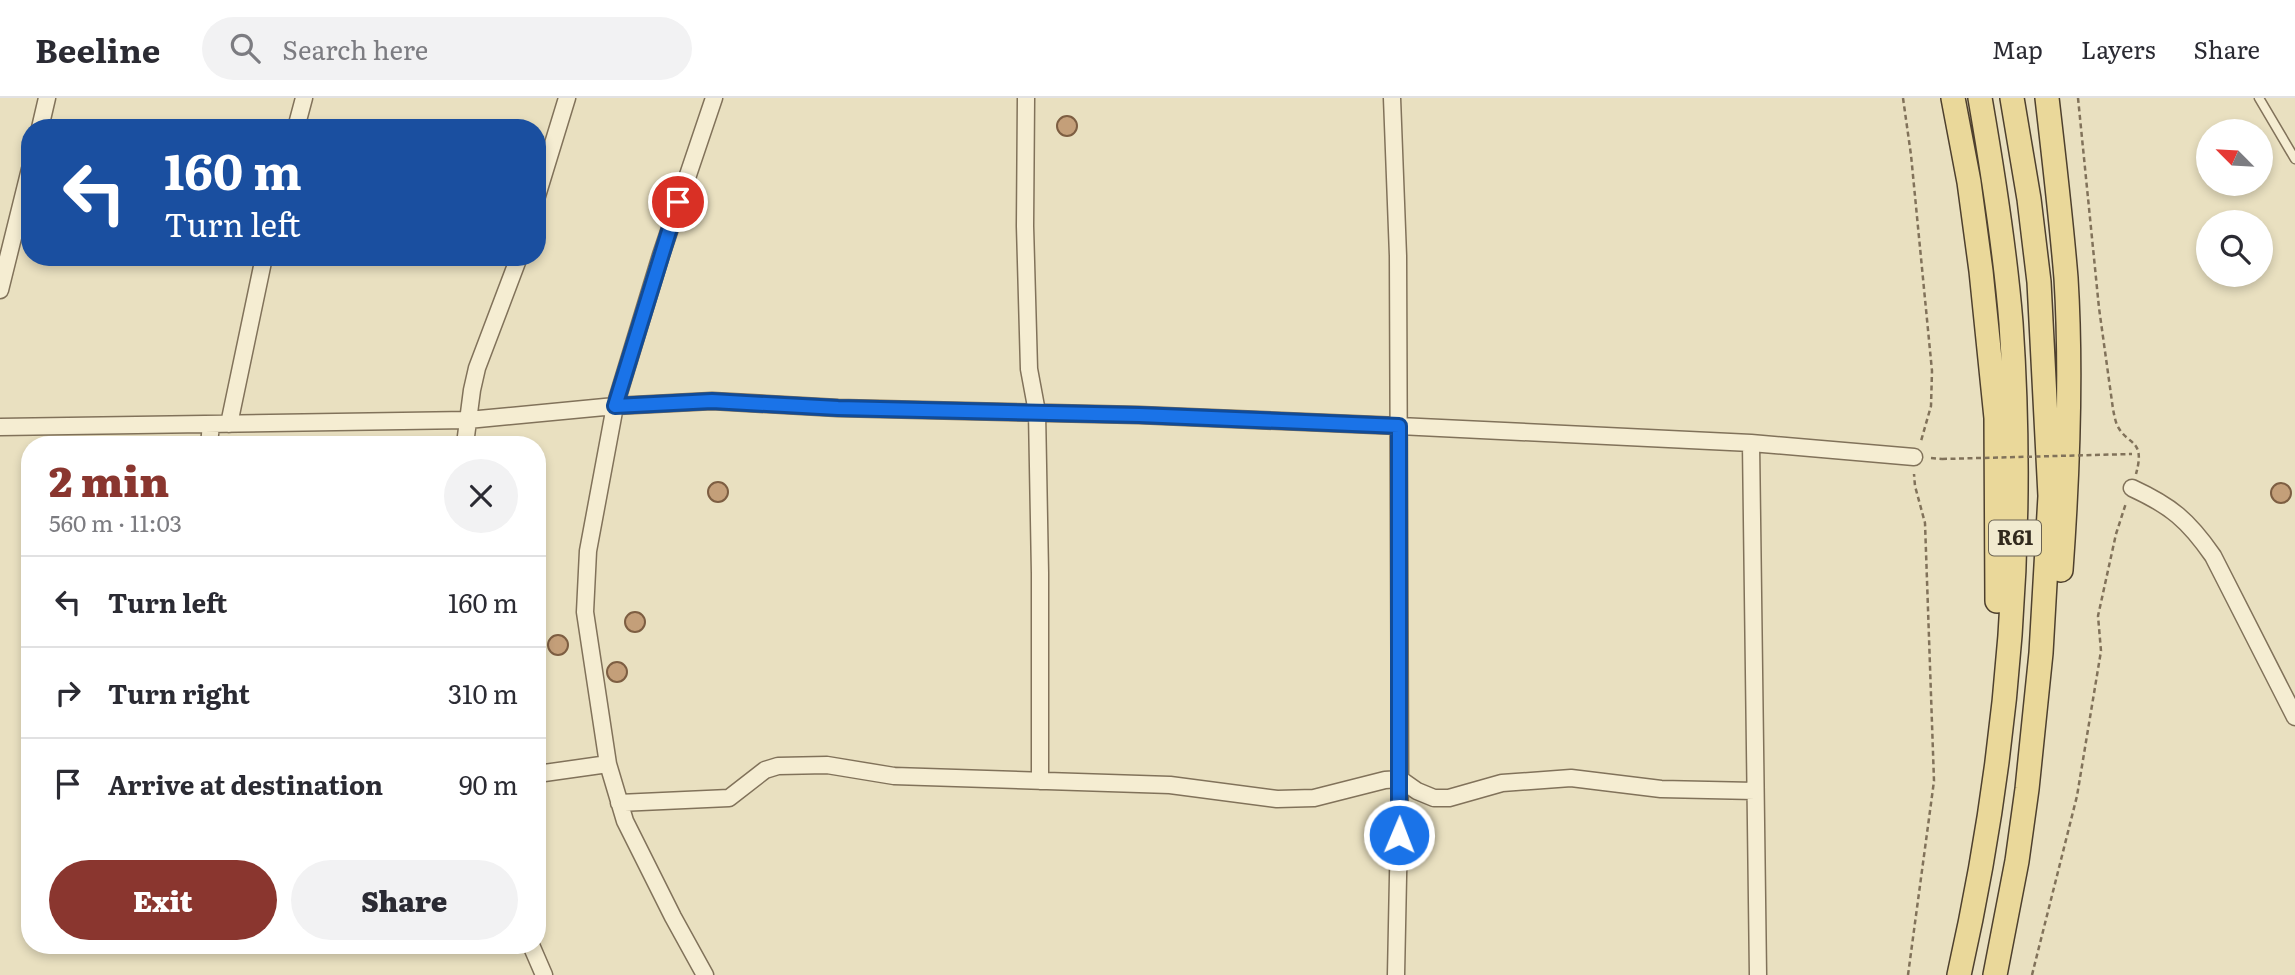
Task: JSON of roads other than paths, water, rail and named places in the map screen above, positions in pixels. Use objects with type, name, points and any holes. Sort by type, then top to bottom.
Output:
[{"type":"main road","points":[[1952,975],[1979,818],[1997,643],[1998,491],[1996,418],[1981,271],[1969,182],[1953,98]]},
{"type":"main road","name":"R61","points":[[1959,975],[1983,864],[1999,756],[2010,640],[2016,523],[2011,322],[1998,207],[1980,98]]},
{"type":"main road","name":"R61","points":[[1995,975],[2017,861],[2042,653],[2050,496],[2039,282],[2029,199],[2012,98]]},
{"type":"main road","points":[[2017,861],[2033,811],[2040,769],[2056,643],[2066,509],[2066,279],[2047,98]]},
{"type":"street","points":[[42,119],[47,98]]},
{"type":"street","points":[[298,119],[304,98]]},
{"type":"street","points":[[546,166],[566,98]]},
{"type":"street","points":[[705,975],[625,821],[619,803],[608,764],[585,612],[588,551],[615,406],[661,255],[714,98]]},
{"type":"street","points":[[1026,98],[1025,226],[1029,356],[1037,412],[1040,781]]},
{"type":"street","points":[[1392,98],[1398,256],[1401,779],[1396,975]]},
{"type":"street","points":[[0,290],[21,206]]},
{"type":"street","points":[[229,424],[262,266]]},
{"type":"street","points":[[466,436],[477,368],[516,266]]},
{"type":"street","points":[[0,427],[468,420],[615,406],[712,401],[838,408],[1037,412],[1399,426],[1751,443],[1913,457]]},
{"type":"street","points":[[210,436],[211,425]]},
{"type":"street","points":[[1751,443],[1758,975]]},
{"type":"street","points":[[2132,488],[2175,511],[2205,545],[2295,717]]},
{"type":"street","points":[[546,773],[608,764]]},
{"type":"street","points":[[619,803],[729,798],[765,770],[778,766],[827,765],[894,776],[1170,785],[1277,799],[1314,798],[1385,780],[1401,779],[1417,791],[1434,798],[1449,797],[1502,783],[1571,778],[1661,789],[1755,791]]},
{"type":"street","points":[[535,954],[544,975]]},
{"type":"lane","points":[[2259,98],[2295,159]]}]
